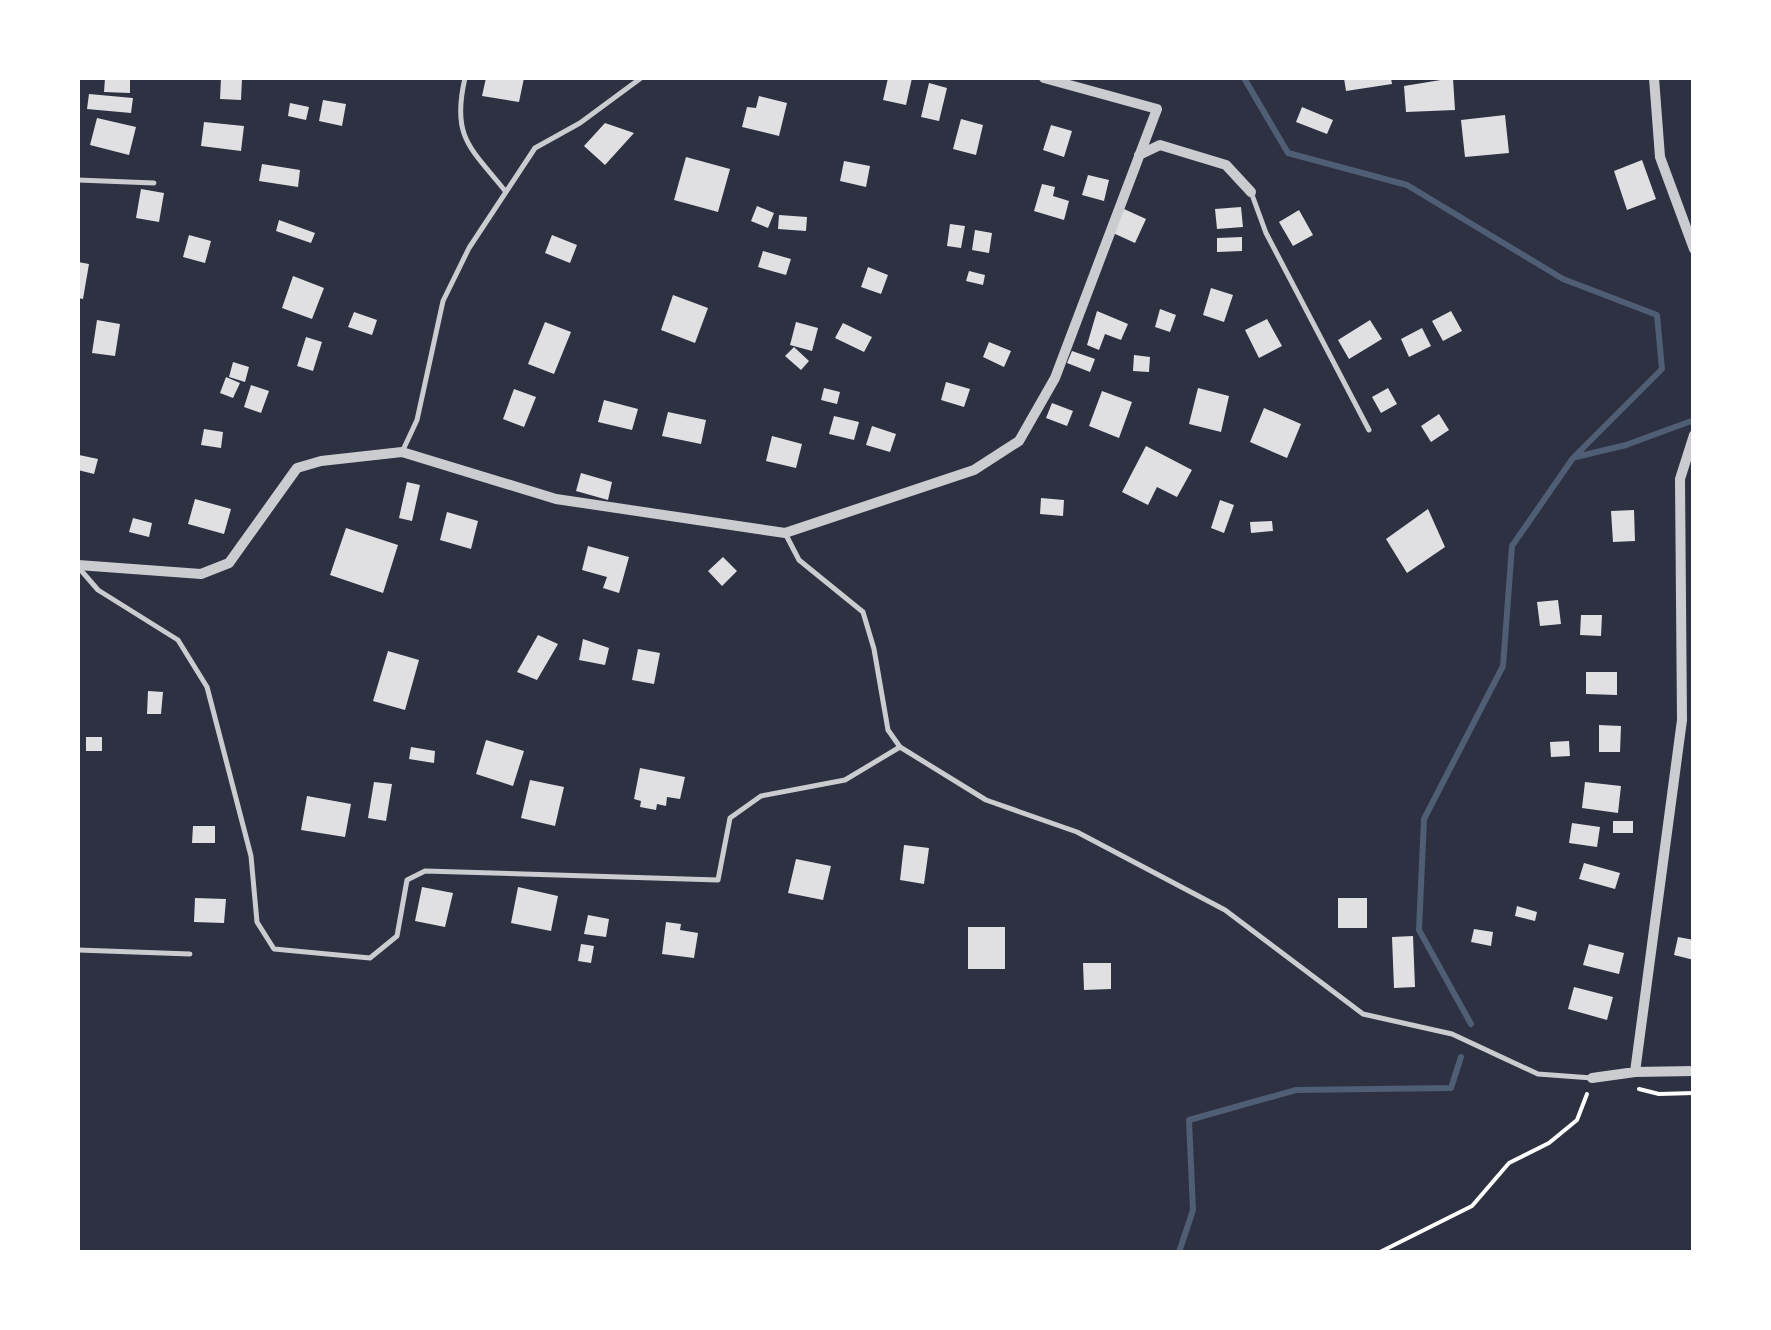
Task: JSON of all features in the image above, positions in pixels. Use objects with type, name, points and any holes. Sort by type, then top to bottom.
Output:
[{"type":"street","points":[[78,565],[201,574],[230,563],[297,468],[322,461],[402,452],[556,499],[785,533],[974,470],[1019,440],[1055,378],[1157,109],[1044,78]]},
{"type":"street","points":[[1654,78],[1660,157],[1694,249]]},
{"type":"street","points":[[1138,156],[1160,144],[1226,164],[1250,192]]},
{"type":"street","points":[[1634,1072],[1682,720],[1680,480],[1694,435]]},
{"type":"street","points":[[1592,1078],[1634,1072],[1694,1072]]},
{"type":"lane","points":[[464,78],[458,106],[462,138],[506,192]]},
{"type":"lane","points":[[402,452],[417,420],[444,302],[469,248],[536,148],[580,123],[641,78]]},
{"type":"lane","points":[[78,180],[154,183]]},
{"type":"lane","points":[[1250,192],[1266,233],[1369,430]]},
{"type":"lane","points":[[785,533],[798,560],[863,612],[888,730],[900,746],[986,800],[1077,832],[1225,910],[1363,1014],[1452,1034],[1538,1074],[1592,1078]]},
{"type":"lane","points":[[78,565],[98,590],[178,640],[207,687],[251,856],[257,922],[274,949],[370,958],[397,936],[407,880],[426,872],[718,880],[730,818],[761,796],[845,780],[900,746]]},
{"type":"lane","points":[[78,950],[190,954]]},
{"type":"path","points":[[1380,1252],[1472,1206],[1509,1164],[1549,1143],[1577,1120],[1592,1078]]},
{"type":"building","points":[[105,78],[130,79],[130,93],[104,92]]},
{"type":"building","points":[[221,78],[242,78],[241,100],[220,99]]},
{"type":"building","points":[[486,78],[524,78],[519,102],[482,96]]},
{"type":"building","points":[[888,78],[912,78],[906,105],[883,100]]},
{"type":"building","points":[[1344,78],[1391,78],[1392,84],[1346,91]]},
{"type":"building","points":[[1453,78],[1455,110],[1406,112],[1404,86]]},
{"type":"building","points":[[929,83],[947,88],[939,121],[921,117]]},
{"type":"building","points":[[89,94],[133,98],[131,113],[87,109]]},
{"type":"building","points":[[759,96],[787,103],[779,136],[742,127],[747,107],[756,108]]},
{"type":"building","points":[[323,100],[346,104],[342,126],[319,121]]},
{"type":"building","points":[[290,103],[309,107],[306,120],[288,116]]},
{"type":"building","points":[[1302,107],[1333,120],[1327,134],[1296,122]]},
{"type":"building","points":[[1505,115],[1509,153],[1465,157],[1461,120]]},
{"type":"building","points":[[97,118],[136,127],[129,155],[90,145]]},
{"type":"building","points":[[961,119],[983,125],[976,155],[953,149]]},
{"type":"building","points":[[204,122],[244,126],[241,151],[201,146]]},
{"type":"building","points":[[605,123],[634,133],[605,165],[584,146]]},
{"type":"building","points":[[1051,125],[1072,131],[1064,157],[1043,150]]},
{"type":"building","points":[[686,157],[730,169],[718,212],[674,200]]},
{"type":"building","points":[[1642,160],[1656,199],[1627,210],[1614,171]]},
{"type":"building","points":[[844,161],[870,166],[866,187],[840,181]]},
{"type":"building","points":[[262,164],[300,170],[298,187],[259,181]]},
{"type":"building","points":[[1088,175],[1109,180],[1104,201],[1082,195]]},
{"type":"building","points":[[1042,184],[1055,187],[1053,196],[1069,201],[1064,220],[1034,211]]},
{"type":"building","points":[[141,189],[164,193],[159,222],[136,218]]},
{"type":"building","points":[[757,206],[774,213],[768,228],[751,221]]},
{"type":"building","points":[[1241,207],[1243,227],[1217,229],[1215,209]]},
{"type":"building","points":[[1124,209],[1146,219],[1135,243],[1113,233]]},
{"type":"building","points":[[1299,210],[1313,235],[1293,246],[1279,222]]},
{"type":"building","points":[[779,215],[807,217],[806,231],[778,229]]},
{"type":"building","points":[[279,220],[315,233],[311,243],[276,231]]},
{"type":"building","points":[[950,224],[965,226],[961,248],[947,246]]},
{"type":"building","points":[[975,230],[992,233],[989,253],[972,250]]},
{"type":"building","points":[[189,235],[211,241],[205,263],[183,257]]},
{"type":"building","points":[[552,235],[577,245],[570,263],[545,253]]},
{"type":"building","points":[[1242,237],[1242,251],[1217,252],[1217,238]]},
{"type":"building","points":[[763,251],[791,259],[786,275],[758,267]]},
{"type":"building","points":[[78,262],[89,264],[83,299],[78,298]]},
{"type":"building","points":[[868,267],[888,275],[881,294],[861,287]]},
{"type":"building","points":[[969,271],[985,275],[983,285],[966,281]]},
{"type":"building","points":[[293,276],[324,288],[312,319],[282,308]]},
{"type":"building","points":[[1211,288],[1233,295],[1224,322],[1203,315]]},
{"type":"building","points":[[673,295],[708,308],[695,343],[661,330]]},
{"type":"building","points":[[1160,309],[1176,315],[1170,332],[1155,327]]},
{"type":"building","points":[[1097,311],[1128,324],[1121,340],[1105,334],[1099,350],[1087,345]]},
{"type":"building","points":[[1451,311],[1462,331],[1443,341],[1432,321]]},
{"type":"building","points":[[354,312],[377,320],[372,335],[348,327]]},
{"type":"building","points":[[1267,319],[1282,346],[1259,358],[1245,330]]},
{"type":"building","points":[[97,320],[120,324],[115,356],[92,353]]},
{"type":"building","points":[[1370,320],[1382,339],[1349,359],[1338,340]]},
{"type":"building","points":[[545,322],[571,332],[554,374],[528,364]]},
{"type":"building","points":[[796,322],[818,328],[812,351],[790,345]]},
{"type":"building","points":[[843,323],[872,337],[864,352],[835,338]]},
{"type":"building","points":[[1422,328],[1431,346],[1409,357],[1401,339]]},
{"type":"building","points":[[306,337],[322,342],[313,371],[297,366]]},
{"type":"building","points":[[989,342],[1011,351],[1004,367],[983,357]]},
{"type":"building","points":[[794,347],[809,361],[801,370],[785,356]]},
{"type":"building","points":[[1072,351],[1095,359],[1090,372],[1067,363]]},
{"type":"building","points":[[1134,355],[1150,357],[1149,372],[1133,371]]},
{"type":"building","points":[[233,362],[249,367],[245,382],[229,377]]},
{"type":"building","points":[[226,377],[240,383],[233,398],[220,393]]},
{"type":"building","points":[[946,382],[970,389],[964,407],[941,400]]},
{"type":"building","points":[[251,385],[269,391],[261,413],[244,407]]},
{"type":"building","points":[[824,388],[840,392],[837,404],[821,400]]},
{"type":"building","points":[[1198,388],[1229,396],[1221,432],[1189,424]]},
{"type":"building","points":[[1388,388],[1397,404],[1381,413],[1372,397]]},
{"type":"building","points":[[514,389],[536,397],[524,427],[503,419]]},
{"type":"building","points":[[1102,391],[1132,402],[1119,438],[1089,426]]},
{"type":"building","points":[[604,400],[638,409],[632,430],[598,422]]},
{"type":"building","points":[[1052,403],[1073,411],[1067,426],[1046,418]]},
{"type":"building","points":[[1264,408],[1301,424],[1287,458],[1250,442]]},
{"type":"building","points":[[668,412],[706,420],[701,444],[662,436]]},
{"type":"building","points":[[1439,414],[1449,430],[1431,442],[1421,426]]},
{"type":"building","points":[[834,416],[859,422],[854,440],[829,434]]},
{"type":"building","points":[[872,426],[896,434],[890,452],[866,445]]},
{"type":"building","points":[[204,429],[223,432],[221,448],[201,445]]},
{"type":"building","points":[[772,436],[802,444],[796,468],[766,461]]},
{"type":"building","points":[[1146,446],[1192,470],[1177,497],[1157,487],[1148,505],[1122,492]]},
{"type":"building","points":[[79,455],[98,459],[94,474],[78,470]]},
{"type":"building","points":[[581,473],[612,482],[608,500],[576,491]]},
{"type":"building","points":[[407,482],[420,485],[412,521],[399,518]]},
{"type":"building","points":[[1041,498],[1064,500],[1063,516],[1040,514]]},
{"type":"building","points":[[195,499],[231,509],[224,534],[188,524]]},
{"type":"building","points":[[1220,500],[1234,505],[1224,533],[1211,528]]},
{"type":"building","points":[[1428,509],[1445,547],[1407,573],[1386,539]]},
{"type":"building","points":[[1634,510],[1635,541],[1613,542],[1611,511]]},
{"type":"building","points":[[447,512],[478,521],[471,549],[440,540]]},
{"type":"building","points":[[133,518],[152,523],[149,537],[129,532]]},
{"type":"building","points":[[1272,521],[1273,531],[1251,533],[1250,522]]},
{"type":"building","points":[[346,528],[398,545],[383,593],[330,575]]},
{"type":"building","points":[[588,546],[629,557],[619,593],[603,588],[607,577],[582,570]]},
{"type":"building","points":[[723,557],[737,571],[722,586],[708,571]]},
{"type":"building","points":[[1558,600],[1561,624],[1540,626],[1537,602]]},
{"type":"building","points":[[1581,615],[1602,615],[1601,636],[1580,635]]},
{"type":"building","points":[[538,635],[558,644],[537,680],[517,672]]},
{"type":"building","points":[[583,639],[609,648],[605,665],[579,660]]},
{"type":"building","points":[[638,649],[660,653],[654,684],[632,680]]},
{"type":"building","points":[[388,651],[419,660],[405,710],[373,701]]},
{"type":"building","points":[[1586,672],[1617,672],[1617,695],[1586,694]]},
{"type":"building","points":[[148,691],[163,692],[161,714],[147,714]]},
{"type":"building","points":[[1599,725],[1621,726],[1620,752],[1599,752]]},
{"type":"building","points":[[86,737],[102,737],[102,751],[86,751]]},
{"type":"building","points":[[486,740],[524,751],[513,786],[476,774]]},
{"type":"building","points":[[1569,741],[1570,756],[1551,757],[1550,742]]},
{"type":"building","points":[[411,747],[435,751],[434,763],[409,759]]},
{"type":"building","points":[[640,768],[685,777],[680,799],[667,797],[666,806],[657,804],[656,810],[640,807],[641,801],[634,799]]},
{"type":"building","points":[[530,780],[564,787],[555,826],[521,818]]},
{"type":"building","points":[[374,782],[392,784],[386,821],[368,818]]},
{"type":"building","points":[[1585,782],[1621,786],[1618,813],[1582,808]]},
{"type":"building","points":[[307,796],[351,804],[345,837],[301,830]]},
{"type":"building","points":[[1613,821],[1633,821],[1633,833],[1613,833]]},
{"type":"building","points":[[1572,823],[1600,827],[1597,847],[1569,843]]},
{"type":"building","points":[[193,826],[215,826],[215,843],[192,843]]},
{"type":"building","points":[[904,845],[929,848],[924,884],[900,880]]},
{"type":"building","points":[[796,859],[831,866],[823,900],[788,893]]},
{"type":"building","points":[[1584,863],[1620,873],[1615,889],[1579,879]]},
{"type":"building","points":[[422,887],[453,893],[445,927],[415,921]]},
{"type":"building","points":[[518,887],[558,896],[551,931],[511,923]]},
{"type":"building","points":[[195,898],[226,899],[224,923],[194,922]]},
{"type":"building","points":[[1338,898],[1367,898],[1367,928],[1338,928]]},
{"type":"building","points":[[1517,906],[1537,912],[1535,921],[1515,916]]},
{"type":"building","points":[[588,915],[609,919],[606,937],[584,934]]},
{"type":"building","points":[[666,922],[681,924],[680,930],[698,933],[694,958],[662,954]]},
{"type":"building","points":[[968,927],[1005,927],[1005,969],[968,969]]},
{"type":"building","points":[[1474,929],[1493,932],[1491,946],[1471,942]]},
{"type":"building","points":[[1413,936],[1415,987],[1394,988],[1392,937]]},
{"type":"building","points":[[1678,937],[1694,940],[1694,960],[1674,955]]},
{"type":"building","points":[[581,944],[594,946],[591,963],[578,961]]},
{"type":"building","points":[[1589,944],[1624,953],[1619,974],[1583,965]]},
{"type":"building","points":[[1083,963],[1111,963],[1111,989],[1084,990]]},
{"type":"building","points":[[1574,987],[1613,997],[1607,1020],[1568,1009]]},
{"type":"waterway","points":[[1244,78],[1288,153],[1407,185],[1563,279],[1657,315],[1662,369],[1573,458],[1512,546],[1503,666],[1424,819],[1419,930],[1471,1024]]},
{"type":"waterway","points":[[1576,457],[1626,445],[1694,420]]},
{"type":"waterway","points":[[1179,1252],[1193,1210],[1189,1120],[1296,1090],[1451,1088],[1461,1057]]}]
